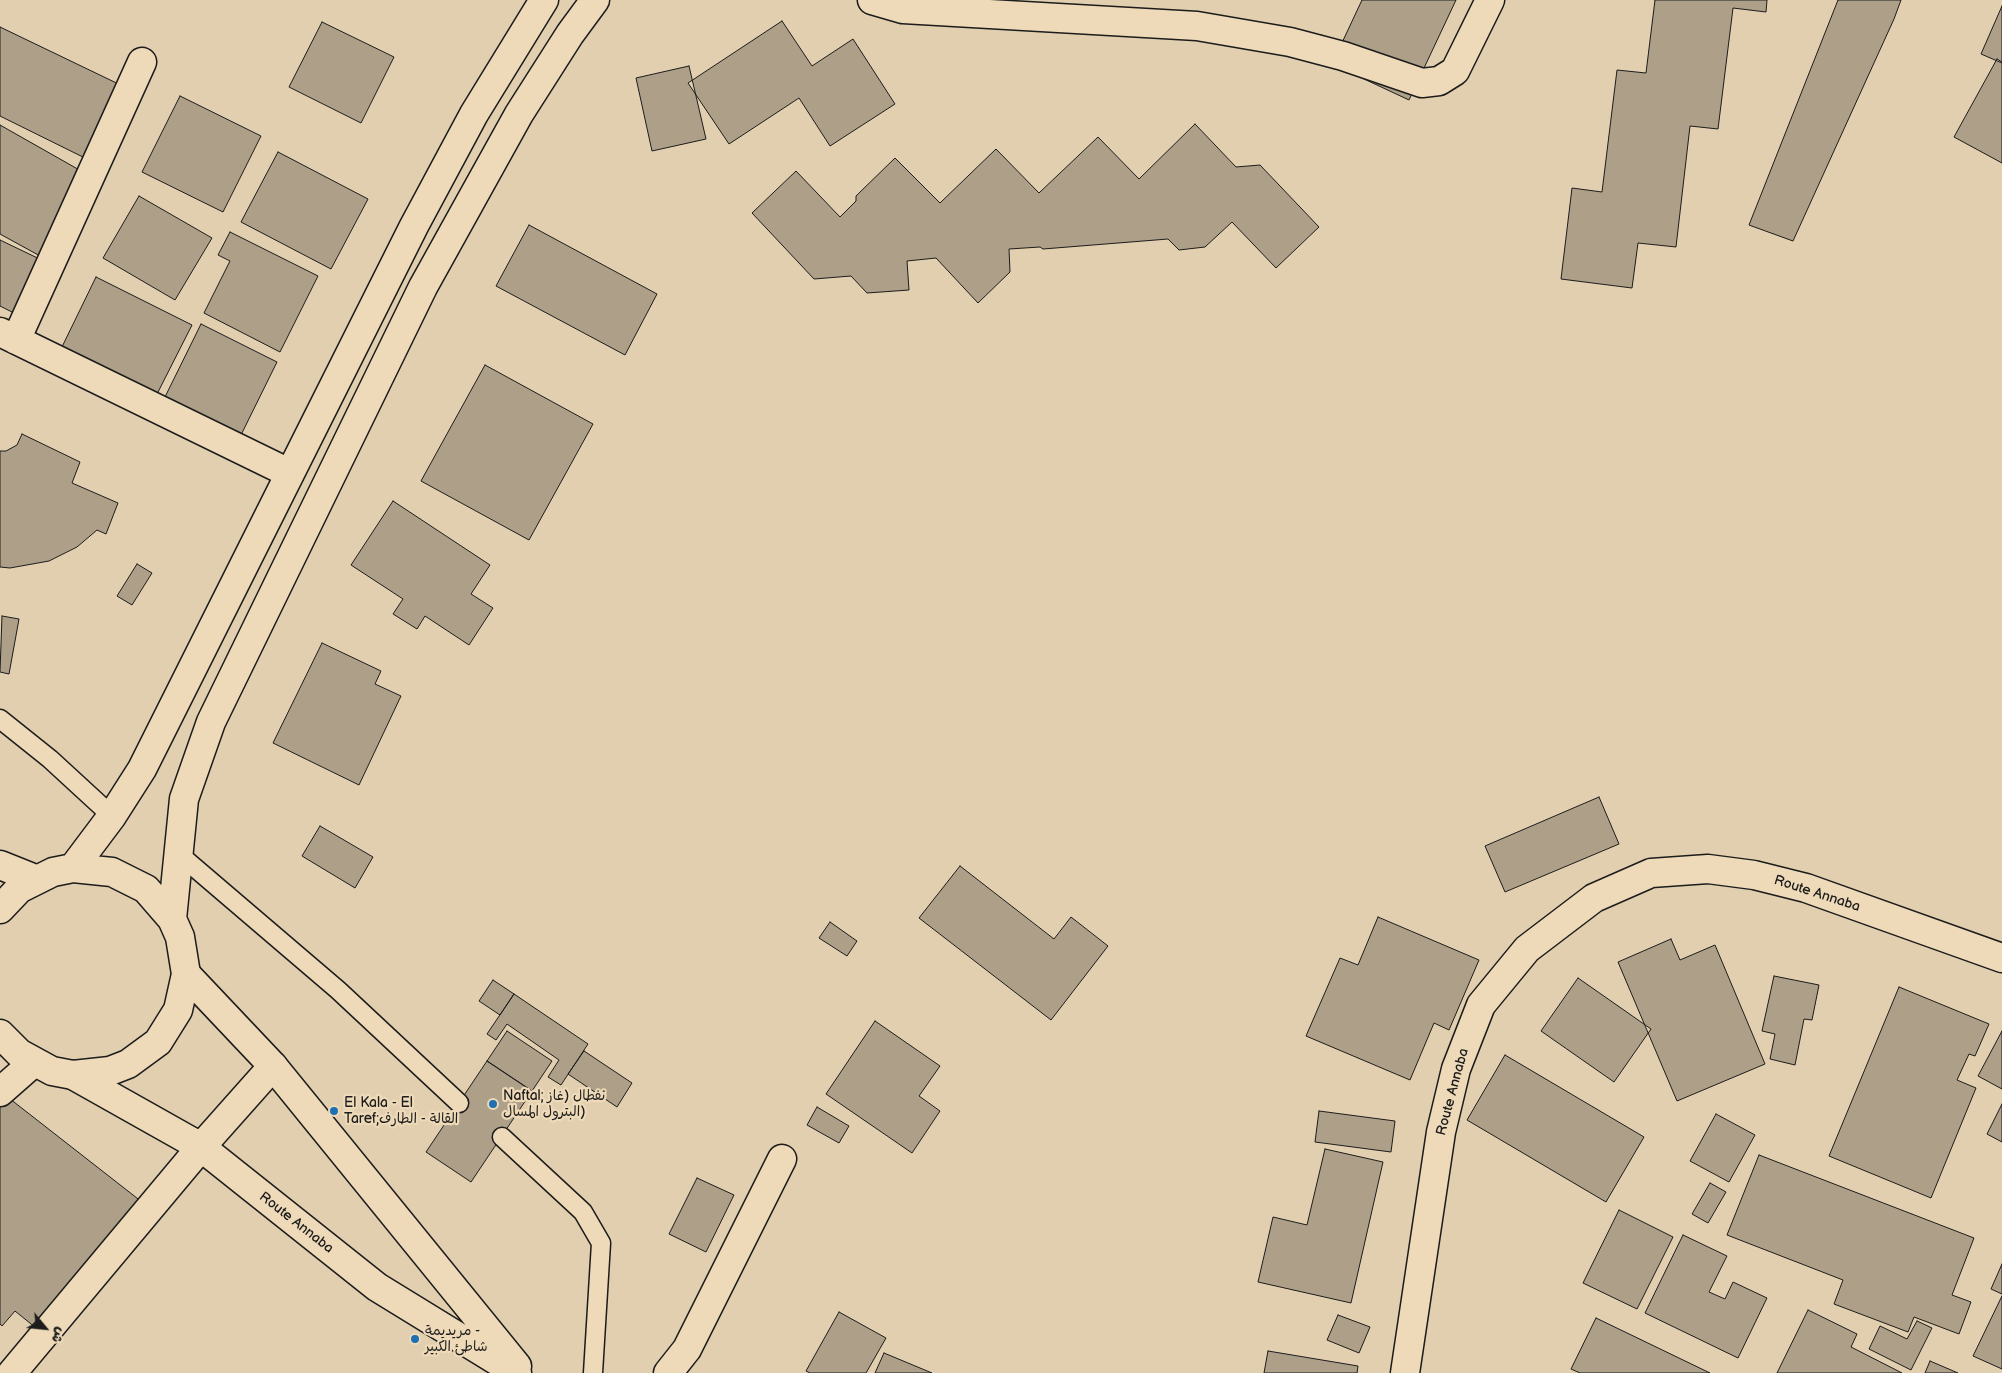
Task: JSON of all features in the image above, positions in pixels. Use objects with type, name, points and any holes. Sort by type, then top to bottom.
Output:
[{"type":"main road","points":[[73,868],[112,816],[142,769],[289,472],[414,226],[464,131],[544,0]]},
{"type":"main road","points":[[172,919],[180,855],[184,799],[211,722],[423,287],[519,114],[570,34],[595,0]]},
{"type":"main road","points":[[872,0],[902,9],[1197,26],[1290,42],[1342,56],[1422,83],[1439,81],[1456,71],[1490,0]]},
{"type":"main road","points":[[142,62],[8,336],[289,472]]},
{"type":"main road","points":[[0,865],[35,879]]},
{"type":"main road","points":[[0,909],[19,889],[35,879],[53,872],[73,868],[112,872],[130,879],[146,889],[172,919],[180,937],[186,974],[178,1010],[158,1042],[128,1064],[110,1071],[73,1075],[52,1071],[33,1063],[19,1053],[0,1034]]},
{"type":"main road","name":"Route Annaba","points":[[1405,1373],[1441,1132],[1456,1069],[1481,1005],[1527,949],[1594,898],[1651,874],[1708,869],[1754,875],[1806,888],[2002,958]]},
{"type":"main road","points":[[186,974],[273,1066],[523,1373]]},
{"type":"main road","points":[[0,1092],[33,1063]]},
{"type":"main road","points":[[12,1373],[201,1147],[273,1066]]},
{"type":"main road","name":"Route Annaba","points":[[73,1075],[201,1147],[377,1287],[517,1373]]},
{"type":"main road","points":[[668,1373],[687,1349],[782,1159]]},
{"type":"lane","points":[[0,719],[50,759],[112,816]]},
{"type":"lane","points":[[180,855],[338,990],[459,1103]]},
{"type":"lane","points":[[502,1137],[582,1212],[600,1243],[592,1373]]},
{"type":"building","points":[[1362,0],[1456,0],[1409,100],[1332,64]]},
{"type":"building","points":[[1655,0],[1767,0],[1766,12],[1733,8],[1718,129],[1690,126],[1676,247],[1638,243],[1632,288],[1561,279],[1572,188],[1602,192],[1617,70],[1646,73]]},
{"type":"building","points":[[1838,0],[1901,0],[1793,241],[1749,225]]},
{"type":"building","points":[[2002,6],[2002,63],[1981,54]]},
{"type":"building","points":[[782,21],[812,66],[853,39],[895,104],[830,146],[799,98],[729,144],[688,83]]},
{"type":"building","points":[[322,22],[394,57],[361,123],[289,87]]},
{"type":"building","points":[[0,27],[131,90],[95,163],[0,116]]},
{"type":"building","points":[[1997,59],[2002,62],[2002,163],[1954,137]]},
{"type":"building","points":[[689,66],[706,139],[652,151],[636,78]]},
{"type":"building","points":[[180,96],[261,136],[223,212],[142,172]]},
{"type":"building","points":[[1195,124],[1236,167],[1260,165],[1319,227],[1276,268],[1232,222],[1205,247],[1179,250],[1168,239],[1043,249],[1040,247],[1009,249],[1010,272],[978,303],[936,258],[907,261],[909,290],[867,293],[851,276],[814,279],[752,213],[796,171],[840,217],[856,201],[856,196],[895,158],[940,203],[996,149],[1039,193],[1098,137],[1139,179]]},
{"type":"building","points":[[0,125],[97,180],[51,262],[0,234]]},
{"type":"building","points":[[278,152],[368,199],[331,269],[241,222]]},
{"type":"building","points":[[139,196],[212,238],[175,300],[103,258]]},
{"type":"building","points":[[529,225],[657,294],[625,355],[496,286]]},
{"type":"building","points":[[230,232],[318,276],[280,352],[204,313],[230,261],[218,255]]},
{"type":"building","points":[[0,240],[52,265],[26,319],[0,306]]},
{"type":"building","points":[[96,277],[192,325],[155,398],[60,351]]},
{"type":"building","points":[[201,324],[277,362],[240,437],[164,399]]},
{"type":"building","points":[[485,365],[593,424],[529,540],[421,481]]},
{"type":"building","points":[[22,434],[80,462],[72,483],[118,503],[106,534],[97,530],[77,547],[49,561],[10,568],[0,567],[0,451],[6,451],[17,445]]},
{"type":"building","points":[[393,501],[490,565],[471,594],[493,608],[469,645],[425,616],[417,629],[393,614],[403,599],[351,565]]},
{"type":"building","points":[[137,564],[152,573],[132,605],[117,596]]},
{"type":"building","points":[[2,616],[19,619],[9,674],[0,672]]},
{"type":"building","points":[[322,643],[381,671],[375,684],[401,696],[359,785],[273,743]]},
{"type":"building","points":[[1599,797],[1619,844],[1505,892],[1485,846]]},
{"type":"building","points":[[320,826],[373,857],[355,888],[302,856]]},
{"type":"building","points":[[960,866],[1054,939],[1071,917],[1108,946],[1051,1020],[919,918]]},
{"type":"building","points":[[1378,917],[1479,960],[1449,1030],[1434,1023],[1410,1080],[1306,1036],[1340,958],[1358,965]]},
{"type":"building","points":[[830,922],[857,941],[847,956],[819,938]]},
{"type":"building","points":[[1671,939],[1680,960],[1715,945],[1765,1064],[1677,1101],[1618,962]]},
{"type":"building","points":[[1774,976],[1819,985],[1812,1020],[1804,1019],[1795,1065],[1770,1059],[1775,1034],[1762,1031]]},
{"type":"building","points":[[1578,978],[1651,1029],[1614,1082],[1541,1031]]},
{"type":"building","points":[[493,980],[514,994],[500,1015],[479,1001]]},
{"type":"building","points":[[1899,987],[1989,1024],[1975,1056],[1969,1054],[1957,1080],[1976,1088],[1931,1198],[1829,1156]]},
{"type":"building","points":[[514,994],[588,1044],[561,1085],[548,1077],[559,1060],[507,1024],[496,1040],[487,1034]]},
{"type":"building","points":[[875,1021],[940,1066],[919,1096],[940,1111],[912,1153],[826,1094]]},
{"type":"building","points":[[507,1031],[552,1061],[532,1091],[487,1061]]},
{"type":"building","points":[[2002,1031],[2002,1089],[1978,1076]]},
{"type":"building","points":[[584,1051],[632,1083],[617,1107],[568,1074]]},
{"type":"building","points":[[1505,1055],[1644,1137],[1606,1202],[1467,1120]]},
{"type":"building","points":[[487,1061],[532,1091],[471,1182],[426,1152]]},
{"type":"building","points":[[5,1095],[142,1202],[36,1328],[15,1311],[2,1326],[0,1324],[0,1101]]},
{"type":"building","points":[[2002,1104],[2002,1142],[1987,1134]]},
{"type":"building","points":[[817,1107],[849,1126],[839,1143],[807,1125]]},
{"type":"building","points":[[1319,1111],[1395,1121],[1391,1152],[1315,1142]]},
{"type":"building","points":[[1716,1114],[1755,1135],[1729,1182],[1690,1161]]},
{"type":"building","points":[[1325,1149],[1383,1162],[1351,1303],[1258,1282],[1273,1217],[1307,1225]]},
{"type":"building","points":[[1759,1155],[1974,1238],[1952,1295],[1971,1302],[1959,1334],[1914,1317],[1908,1332],[1834,1304],[1843,1280],[1727,1235]]},
{"type":"building","points":[[697,1178],[734,1195],[706,1252],[669,1234]]},
{"type":"building","points":[[1710,1183],[1726,1192],[1708,1223],[1692,1214]]},
{"type":"building","points":[[1619,1210],[1673,1237],[1637,1309],[1583,1283]]},
{"type":"building","points":[[1683,1235],[1727,1256],[1709,1292],[1725,1299],[1733,1282],[1767,1298],[1738,1358],[1645,1313]]},
{"type":"building","points":[[2002,1264],[2002,1294],[1991,1289]]},
{"type":"building","points":[[2002,1296],[2002,1369],[1973,1356]]},
{"type":"building","points":[[1808,1310],[1857,1334],[1851,1347],[1902,1373],[1777,1373]]},
{"type":"building","points":[[839,1312],[886,1338],[866,1373],[810,1373],[806,1371]]},
{"type":"building","points":[[1338,1315],[1370,1327],[1359,1353],[1327,1340]]},
{"type":"building","points":[[1596,1318],[1710,1373],[1580,1373],[1571,1369]]},
{"type":"building","points":[[1917,1321],[1932,1328],[1911,1370],[1869,1349],[1880,1326],[1907,1339]]},
{"type":"building","points":[[1268,1351],[1358,1366],[1357,1373],[1264,1373]]},
{"type":"building","points":[[884,1353],[932,1373],[875,1373]]},
{"type":"building","points":[[1930,1361],[1958,1373],[1925,1373]]},
{"type":"place","name":"Naftal; نفطال (غاز البترول المسال)","points":[[493,1104]]},
{"type":"place","name":"El Kala - El Taref;القالة - الطارف","points":[[334,1111]]},
{"type":"place","name":"مريديمة - شاطئ الكبير","points":[[415,1339]]}]
